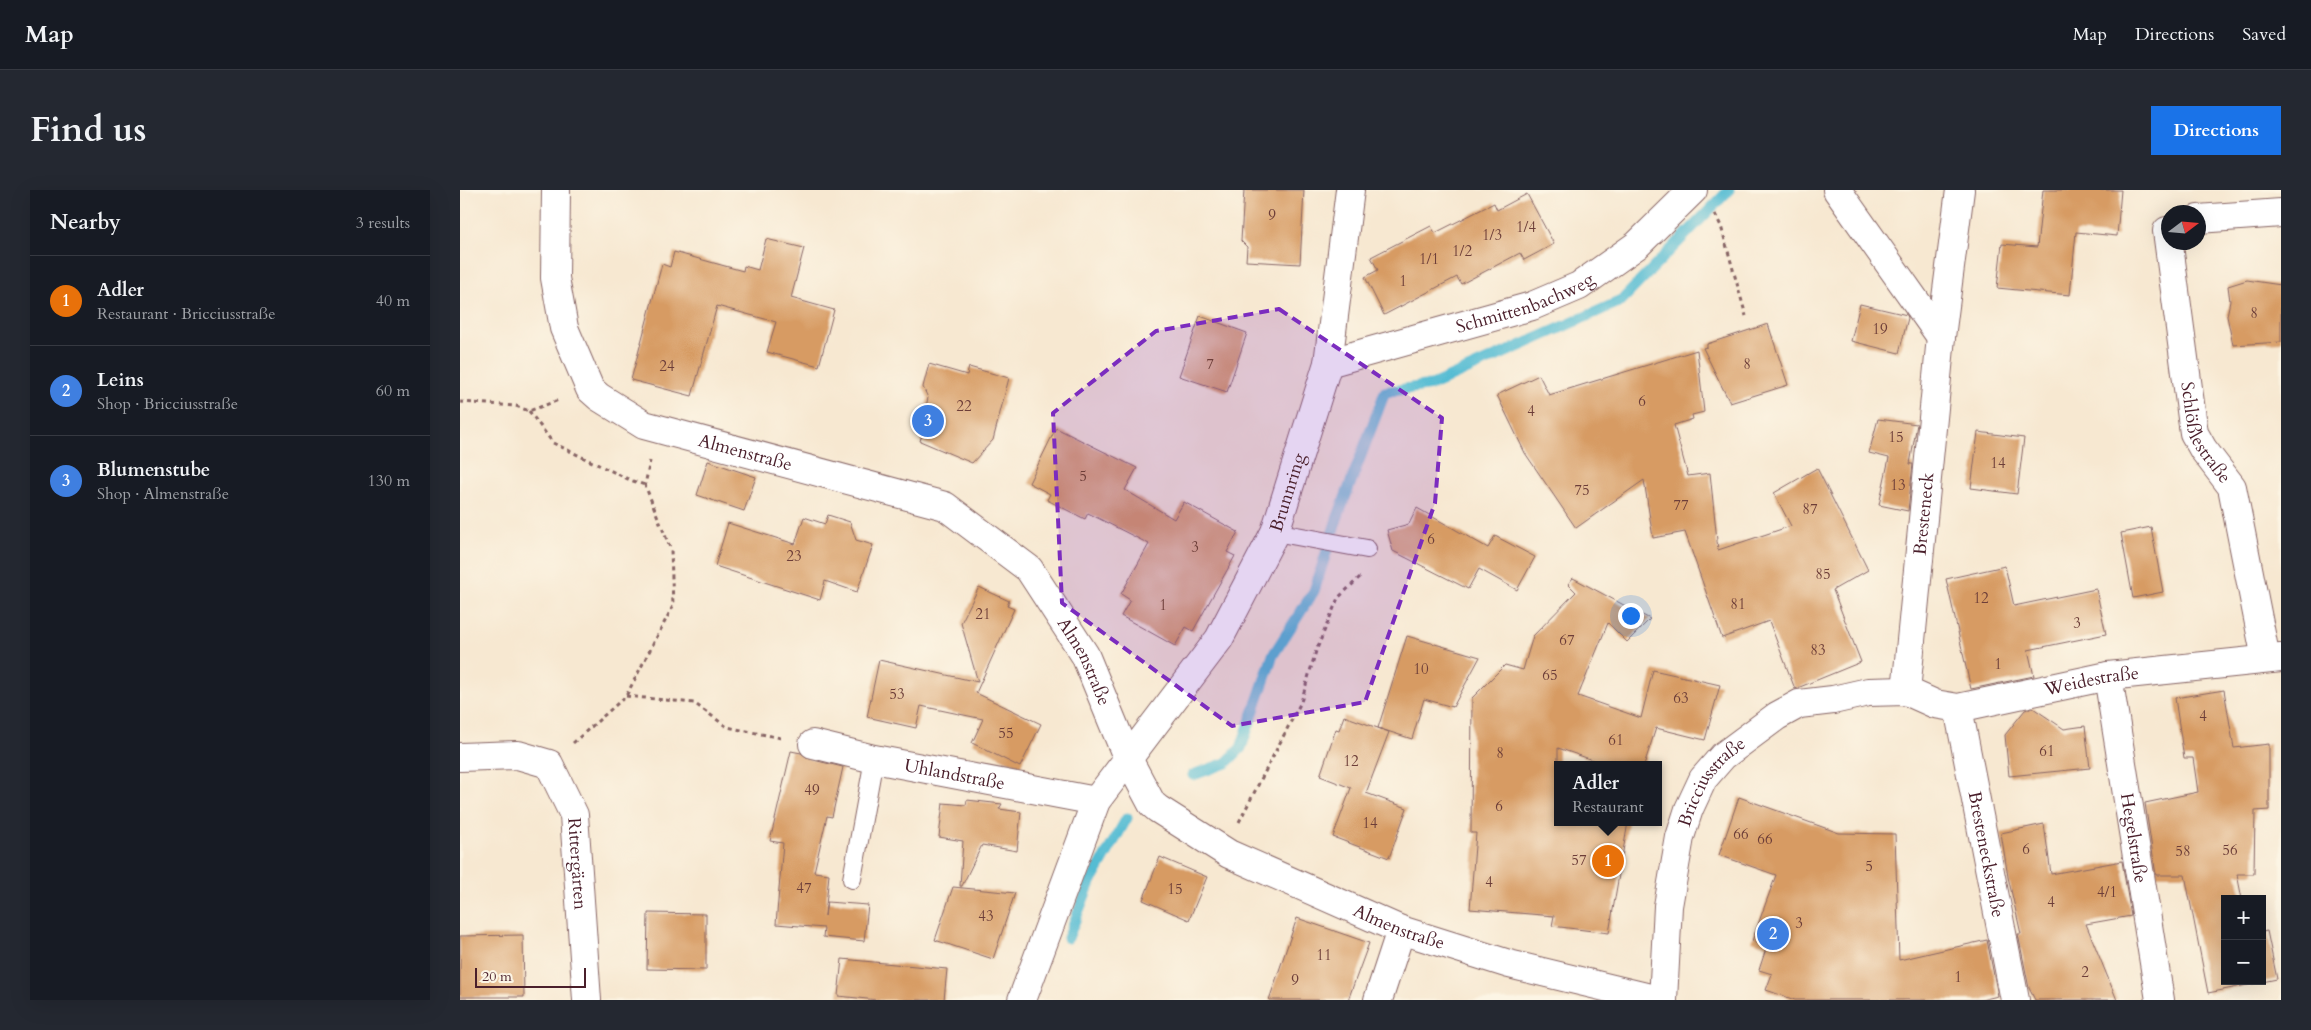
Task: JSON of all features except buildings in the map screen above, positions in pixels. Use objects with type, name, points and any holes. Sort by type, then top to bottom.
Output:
[{"type":"street","name":"Almenstraße","points":[[556,190],[555,278],[564,328],[590,388],[599,397],[644,424],[944,506],[1029,569],[1085,655],[1127,757],[1152,804],[1158,809],[1217,847],[1402,930],[1508,964],[1661,1000]]},
{"type":"street","name":"Brunnring","points":[[1127,757],[1219,639],[1275,532],[1328,363],[1350,190]]},
{"type":"street","name":"Schmittenbachweg","points":[[1328,363],[1532,306],[1579,286],[1637,245],[1693,190]]},
{"type":"street","name":"Bresteneck","points":[[1906,691],[1941,337],[1960,190]]},
{"type":"street","points":[[1840,192],[1941,337]]},
{"type":"street","points":[[2206,218],[2281,213]]},
{"type":"street","name":"Schlößlestraße","points":[[2170,250],[2194,433],[2203,449],[2232,488],[2274,658]]},
{"type":"street","name":"Weidestraße","points":[[1906,691],[1935,704],[1958,708],[2108,676],[2274,658]]},
{"type":"street","name":"Hegelstraße","points":[[2108,676],[2160,1000]]},
{"type":"street","name":"Bricciusstraße","points":[[1661,1000],[1668,906],[1674,870],[1689,809],[1703,780],[1723,756],[1738,744],[1777,716],[1799,704],[1833,700],[1868,692],[1906,691]]},
{"type":"street","name":"Bresteneckstraße","points":[[1958,708],[2015,1000]]},
{"type":"street","name":"Uhlandstraße","points":[[813,744],[874,759],[1096,801]]},
{"type":"street","points":[[460,757],[518,754],[549,764]]},
{"type":"street","points":[[1022,1000],[1096,801],[1127,757]]},
{"type":"street","name":"Rittergärten","points":[[549,764],[574,815],[588,1000]]},
{"type":"street","points":[[1378,1000],[1402,930]]},
{"type":"lane","points":[[1275,532],[1361,548]]},
{"type":"lane","points":[[852,878],[874,759]]},
{"type":"path","points":[[1720,222],[1746,316]]},
{"type":"path","points":[[529,411],[590,388]]},
{"type":"path","points":[[460,402],[516,406],[529,411],[553,443],[630,480],[645,485]]},
{"type":"path","points":[[549,764],[626,696],[673,606],[671,550],[645,485],[657,428]]},
{"type":"path","points":[[1217,847],[1242,819],[1301,702],[1316,651],[1338,598],[1367,571],[1361,548]]},
{"type":"path","points":[[626,696],[694,703],[727,728],[813,744]]},
{"type":"highlighted area","points":[[1279,309],[1442,418],[1435,503],[1365,702],[1232,726],[1062,603],[1053,413],[1156,331]]},
{"type":"waterway","points":[[1193,775],[1226,763],[1241,748],[1273,655],[1314,591],[1337,519],[1385,392],[1432,385],[1621,301],[1729,190]]},
{"type":"waterway","points":[[1068,938],[1089,885],[1127,818]]},
{"type":"place","name":"Blumenstube","points":[[928,421]]},
{"type":"place","name":"Adler","points":[[1608,861]]},
{"type":"place","name":"Leins","points":[[1773,934]]}]
